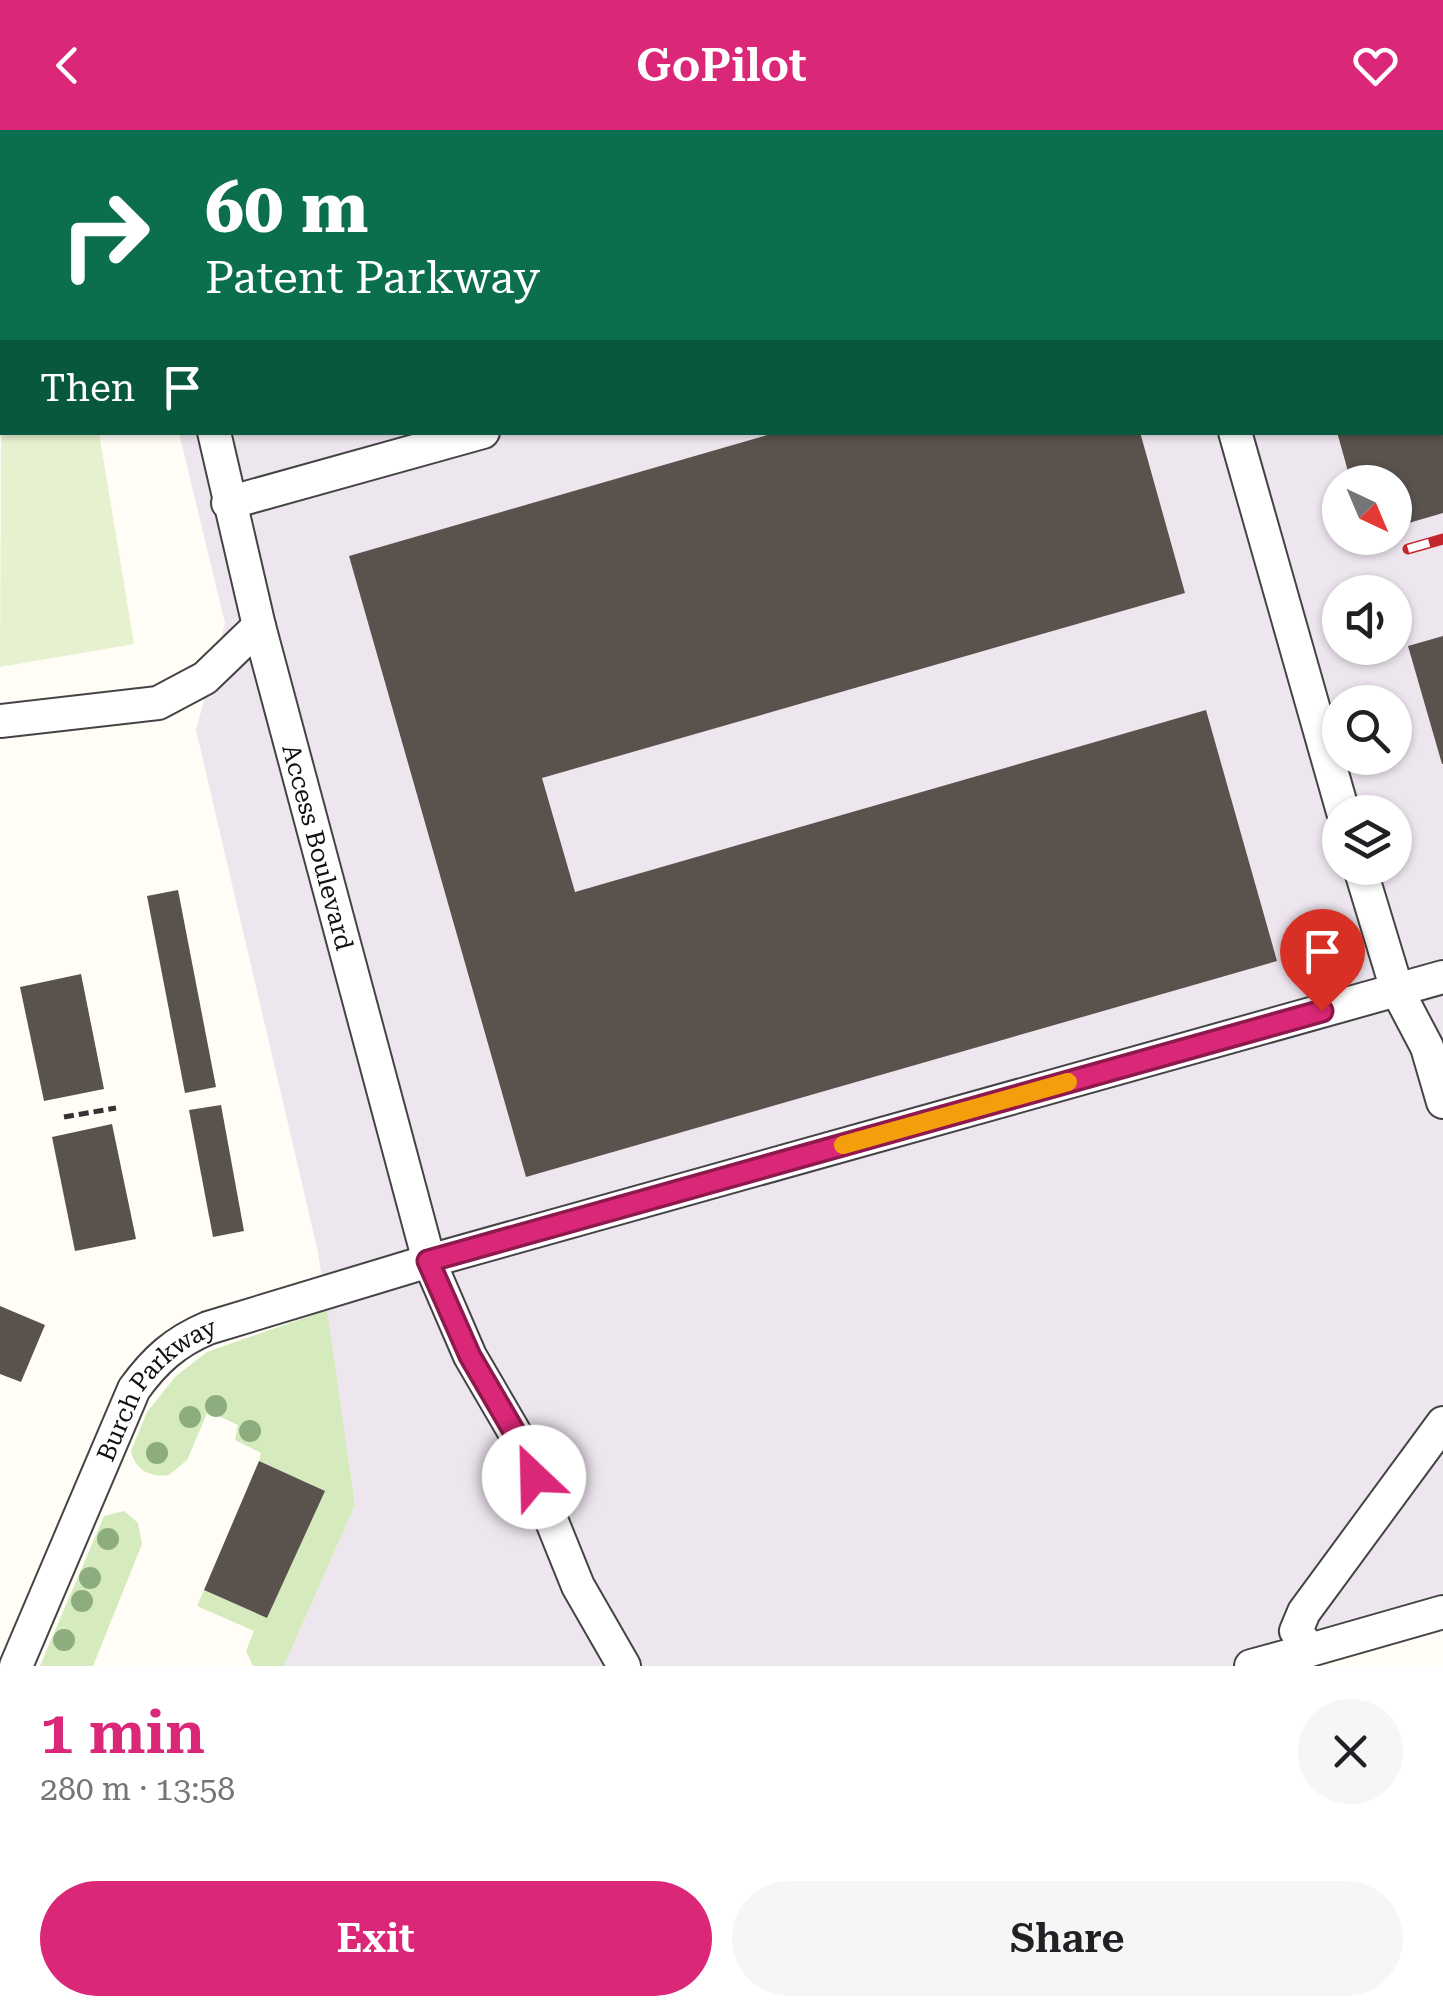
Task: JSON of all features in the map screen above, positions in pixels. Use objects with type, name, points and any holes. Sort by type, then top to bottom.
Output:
[{"type":"lane","name":"Access Boulevard","points":[[215,435],[259,626],[428,1261],[470,1356],[519,1440],[578,1586],[624,1666]]},
{"type":"lane","points":[[228,504],[472,435]]},
{"type":"lane","points":[[1236,435],[1339,795]]},
{"type":"lane","points":[[0,721],[158,703],[205,678],[259,626]]},
{"type":"lane","points":[[1365,885],[1396,990],[1427,1047],[1443,1102]]},
{"type":"lane","name":"Burch Parkway","points":[[16,1666],[134,1389],[154,1362],[180,1340],[428,1261],[1443,977]]},
{"type":"lane","points":[[1310,1650],[1296,1631],[1304,1612],[1443,1423]]},
{"type":"lane","points":[[1251,1666],[1443,1612]]},
{"type":"path","points":[[64,1117],[116,1108]]},
{"type":"shaded area","points":[[179,435],[1443,435],[1443,1630],[1317,1666],[284,1666],[355,1505],[318,1252],[196,730],[225,623]]},
{"type":"green space","points":[[1,435],[99,435],[134,644],[0,667]]},
{"type":"green space","points":[[327,1310],[355,1505],[284,1666],[253,1666],[246,1651],[254,1631],[197,1606],[204,1590],[267,1618],[324,1491],[259,1461],[261,1453],[235,1440],[238,1425],[208,1411],[187,1460],[169,1475],[145,1471],[131,1451],[147,1412],[176,1376],[207,1352]]},
{"type":"green space","points":[[124,1511],[138,1523],[142,1544],[93,1666],[40,1666],[104,1516]]},
{"type":"building","points":[[768,435],[1141,435],[1185,593],[542,778],[575,892],[1206,710],[1277,961],[526,1177],[349,556]]},
{"type":"building","points":[[1338,435],[1443,435],[1443,513],[1412,522],[1412,465],[1346,465]]},
{"type":"building","points":[[1443,636],[1443,764],[1412,660],[1412,645]]},
{"type":"building","points":[[178,890],[216,1087],[185,1093],[147,896]]},
{"type":"building","points":[[81,974],[104,1089],[44,1101],[20,987]]},
{"type":"building","points":[[221,1105],[244,1231],[213,1237],[189,1110]]},
{"type":"building","points":[[112,1124],[136,1239],[75,1251],[52,1137]]},
{"type":"building","points":[[0,1306],[45,1325],[21,1382],[0,1374]]},
{"type":"building","points":[[259,1461],[325,1491],[267,1618],[204,1590]]},
{"type":"railway","points":[[1412,548],[1443,539]]},
{"type":"slow traffic","points":[[843,1145],[1068,1082]]},
{"type":"route","points":[[534,1477],[519,1440],[470,1356],[428,1261],[1322,1011]]}]
